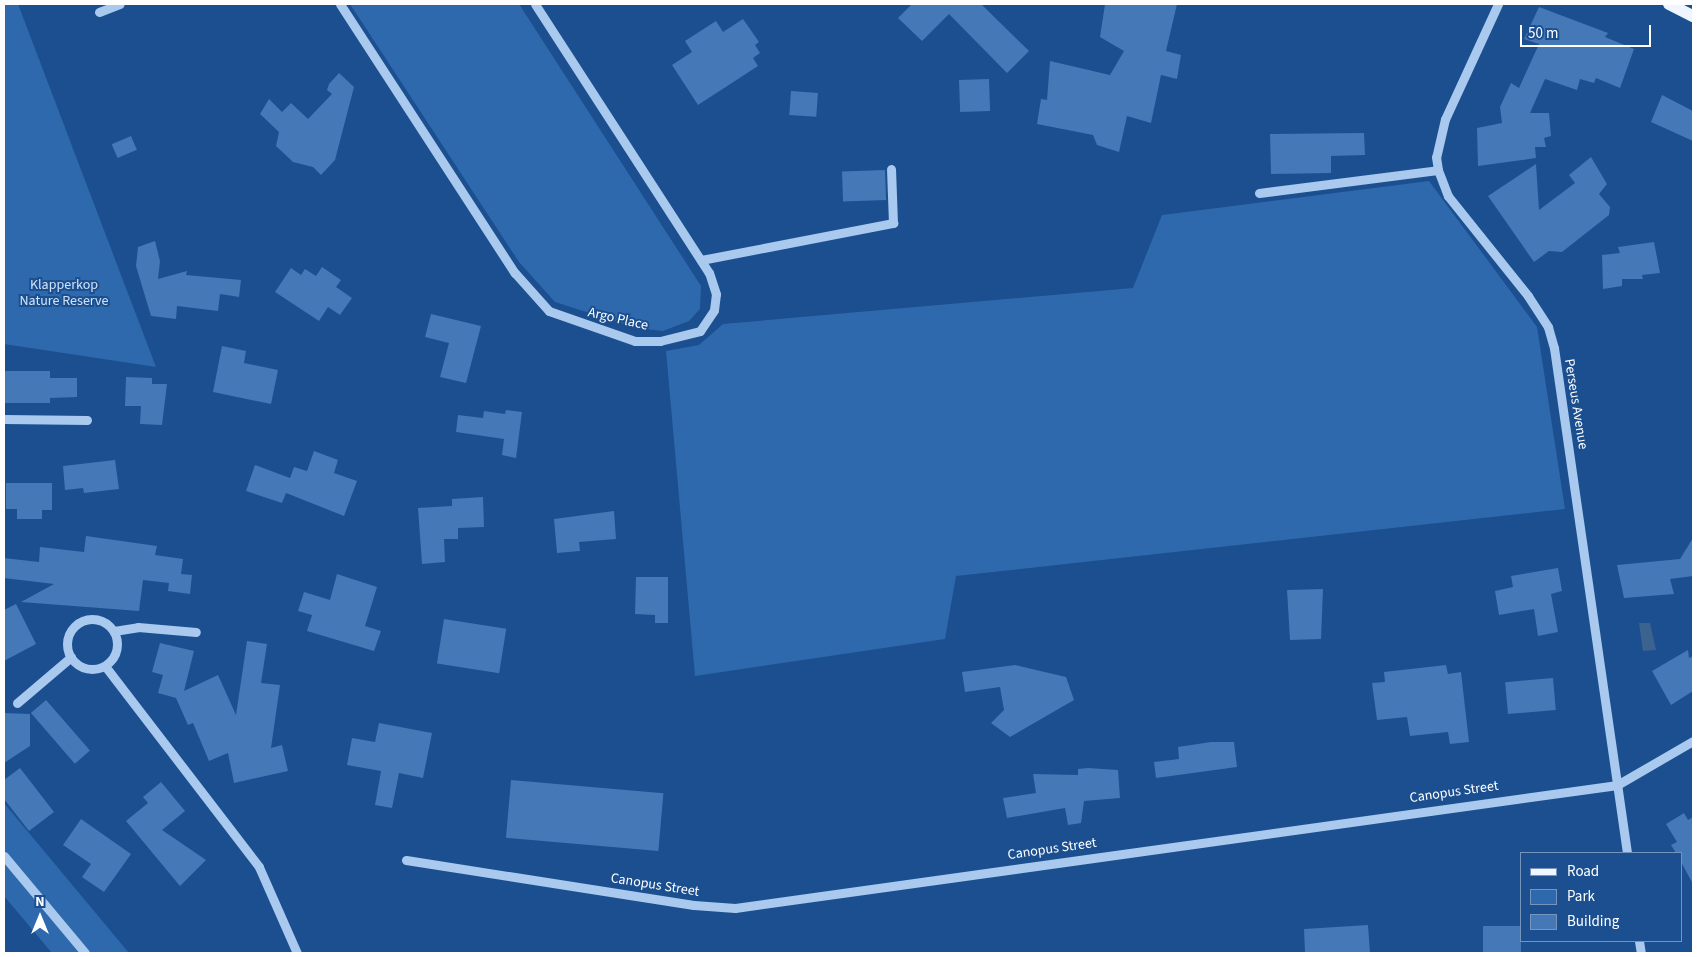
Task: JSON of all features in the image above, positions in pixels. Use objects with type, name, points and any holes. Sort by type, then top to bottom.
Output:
[{"type":"main road","points":[[1670,4],[1693,16]]},
{"type":"street","points":[[99,12],[120,4]]},
{"type":"street","name":"Argo Place","points":[[340,4],[515,272],[550,311],[599,332],[635,340],[686,337],[700,331],[714,310],[716,294],[700,260],[535,4]]},
{"type":"street","name":"Perseus Avenue","points":[[1498,4],[1445,119],[1436,157],[1438,170],[1448,196],[1528,296],[1548,327],[1554,348],[1627,852]]},
{"type":"street","points":[[700,260],[893,223],[891,169]]},
{"type":"street","points":[[1259,193],[1438,170]]},
{"type":"street","points":[[4,419],[87,420]]},
{"type":"street","points":[[114,631],[115,654],[105,666],[90,669],[71,657],[67,642],[79,622],[94,619],[114,631],[138,627],[196,632]]},
{"type":"street","points":[[17,703],[71,657]]},
{"type":"street","points":[[105,666],[259,867],[297,953]]},
{"type":"street","name":"Canopus Street","points":[[406,860],[678,903],[735,908],[1617,785],[1693,741]]},
{"type":"street","points":[[4,856],[85,953]]},
{"type":"green space","name":"Klapperkop Nature Reserve","points":[[4,4],[18,4],[156,367],[4,344]]},
{"type":"green space","points":[[350,4],[519,4],[701,286],[700,309],[689,321],[663,331],[637,328],[555,302],[519,262]]},
{"type":"green space","points":[[1429,181],[1537,327],[1565,509],[956,576],[945,639],[695,676],[666,351],[699,345],[723,324],[1133,288],[1162,215]]},
{"type":"green space","points":[[4,803],[129,953],[52,953],[4,896]]},
{"type":"shaded area","points":[[1639,623],[1650,623],[1656,650],[1643,651]]},
{"type":"building","points":[[912,4],[981,4],[1029,51],[1007,73],[949,14],[922,41],[898,18]]},
{"type":"building","points":[[1105,4],[1177,4],[1166,51],[1181,55],[1177,79],[1161,75],[1151,123],[1127,116],[1119,152],[1097,145],[1093,135],[1037,124],[1041,99],[1047,100],[1050,61],[1110,75],[1124,51],[1100,37]]},
{"type":"building","points":[[1539,7],[1608,33],[1605,37],[1634,49],[1620,88],[1596,78],[1594,83],[1580,79],[1577,90],[1545,79],[1530,113],[1549,113],[1551,136],[1544,138],[1546,147],[1535,147],[1536,158],[1478,166],[1477,128],[1502,123],[1500,107],[1511,83],[1519,88],[1539,44],[1524,39]]},
{"type":"building","points":[[743,19],[759,42],[755,45],[760,53],[753,58],[758,66],[698,105],[672,65],[692,52],[685,41],[716,21],[723,32]]},
{"type":"building","points":[[339,73],[354,87],[335,160],[321,175],[313,167],[293,162],[276,146],[279,132],[260,114],[269,99],[282,112],[291,103],[308,119],[332,94],[327,90],[329,84]]},
{"type":"building","points":[[989,79],[990,111],[960,112],[959,80]]},
{"type":"building","points":[[791,91],[818,93],[816,117],[789,115]]},
{"type":"building","points":[[1662,95],[1693,111],[1693,141],[1651,122]]},
{"type":"building","points":[[1364,133],[1365,155],[1331,156],[1331,173],[1271,174],[1270,134]]},
{"type":"building","points":[[131,136],[137,150],[118,158],[112,144]]},
{"type":"building","points":[[1591,157],[1607,184],[1599,194],[1610,207],[1609,215],[1562,252],[1549,251],[1534,262],[1488,196],[1536,164],[1539,210],[1575,183],[1569,175]]},
{"type":"building","points":[[885,170],[886,200],[843,201],[842,172]]},
{"type":"building","points":[[155,241],[160,261],[158,279],[187,271],[186,275],[241,280],[239,297],[220,294],[218,311],[177,306],[176,319],[151,316],[136,266],[138,247]]},
{"type":"building","points":[[1654,242],[1660,273],[1642,275],[1643,279],[1622,279],[1622,286],[1603,289],[1602,255],[1620,253],[1618,247]]},
{"type":"building","points":[[322,267],[341,280],[336,287],[352,298],[340,315],[328,307],[319,321],[275,292],[291,268],[301,275],[305,269],[316,276]]},
{"type":"building","points":[[431,314],[481,326],[466,383],[440,377],[449,343],[425,337]]},
{"type":"building","points":[[222,346],[246,351],[244,363],[278,370],[271,404],[213,392]]},
{"type":"building","points":[[4,371],[50,371],[50,378],[77,378],[77,397],[50,398],[50,403],[4,403]]},
{"type":"building","points":[[126,377],[152,378],[152,384],[167,384],[162,425],[140,424],[141,406],[125,406]]},
{"type":"building","points":[[506,410],[522,412],[516,458],[502,455],[504,439],[456,432],[458,415],[483,418],[484,411],[505,414]]},
{"type":"building","points":[[314,451],[338,460],[334,473],[357,481],[344,516],[286,493],[282,503],[246,491],[255,465],[290,478],[294,467],[307,471]]},
{"type":"building","points":[[115,460],[119,489],[84,493],[83,488],[65,490],[63,466]]},
{"type":"building","points":[[6,483],[52,483],[52,510],[42,510],[42,519],[17,519],[17,509],[6,509]]},
{"type":"building","points":[[483,497],[484,527],[458,528],[458,539],[444,539],[445,562],[422,564],[418,508],[452,506],[452,499]]},
{"type":"building","points":[[614,511],[616,539],[579,542],[580,551],[557,553],[554,519]]},
{"type":"building","points":[[86,536],[157,546],[155,555],[183,559],[181,574],[192,575],[190,594],[168,591],[169,583],[143,580],[139,611],[21,602],[54,584],[4,578],[4,558],[39,562],[40,547],[84,552]]},
{"type":"building","points":[[1693,538],[1693,576],[1670,579],[1674,594],[1624,598],[1617,565],[1680,559]]},
{"type":"building","points":[[1558,568],[1562,591],[1551,594],[1558,632],[1538,636],[1534,609],[1499,615],[1495,591],[1513,587],[1511,576]]},
{"type":"building","points":[[337,574],[377,587],[365,626],[381,631],[374,651],[307,631],[312,615],[298,611],[304,592],[330,600]]},
{"type":"building","points":[[636,577],[668,577],[668,623],[655,623],[655,615],[635,614]]},
{"type":"building","points":[[1323,589],[1321,639],[1290,640],[1287,590]]},
{"type":"building","points":[[16,604],[36,644],[4,661],[4,610]]},
{"type":"building","points":[[444,619],[506,629],[499,673],[437,663]]},
{"type":"building","points":[[247,641],[267,644],[261,683],[280,685],[271,748],[282,745],[288,771],[234,783],[228,753],[209,761],[193,723],[188,725],[176,698],[158,693],[163,675],[152,672],[160,643],[194,651],[184,691],[218,675],[236,715]]},
{"type":"building","points":[[1688,650],[1689,658],[1693,656],[1693,691],[1671,705],[1652,671]]},
{"type":"building","points":[[1015,665],[1066,677],[1074,700],[1010,737],[991,723],[1004,710],[1000,687],[965,692],[962,672]]},
{"type":"building","points":[[1446,665],[1448,674],[1461,672],[1469,742],[1450,744],[1448,732],[1410,736],[1407,717],[1377,720],[1372,683],[1385,682],[1384,672]]},
{"type":"building","points":[[1553,678],[1556,710],[1508,714],[1505,682]]},
{"type":"building","points":[[46,700],[90,751],[75,764],[31,713]]},
{"type":"building","points":[[4,713],[30,714],[30,746],[4,763]]},
{"type":"building","points":[[379,723],[432,733],[423,778],[399,773],[392,808],[375,805],[381,771],[347,765],[352,738],[375,742]]},
{"type":"building","points":[[1211,742],[1234,742],[1237,767],[1156,778],[1154,762],[1179,759],[1178,747]]},
{"type":"building","points":[[20,768],[54,812],[29,831],[4,799],[4,780]]},
{"type":"building","points":[[1078,769],[1118,770],[1120,798],[1084,801],[1081,823],[1068,825],[1065,808],[1007,818],[1003,798],[1036,793],[1033,774],[1078,775]]},
{"type":"building","points":[[511,780],[663,793],[658,851],[506,838]]},
{"type":"building","points":[[161,782],[185,811],[162,830],[206,860],[180,886],[126,821],[148,803],[143,797]]},
{"type":"building","points":[[1684,813],[1688,820],[1693,817],[1693,884],[1682,864],[1682,852],[1675,852],[1671,845],[1677,842],[1666,824]]},
{"type":"building","points":[[81,819],[131,854],[104,892],[82,877],[91,864],[63,845]]},
{"type":"building","points":[[1368,925],[1370,953],[1305,953],[1304,929]]},
{"type":"building","points":[[1483,926],[1520,926],[1521,953],[1483,953]]}]
